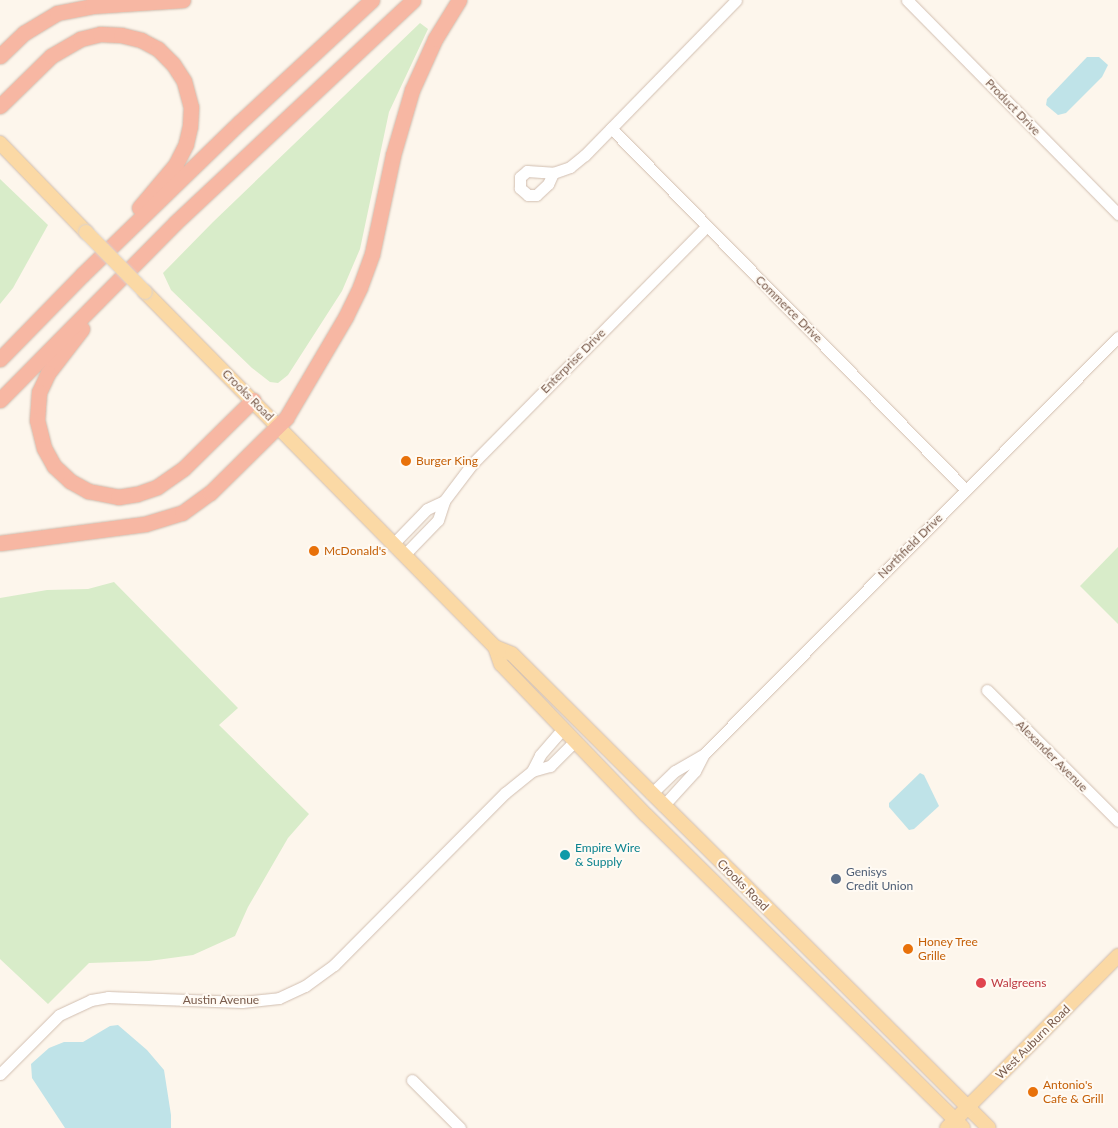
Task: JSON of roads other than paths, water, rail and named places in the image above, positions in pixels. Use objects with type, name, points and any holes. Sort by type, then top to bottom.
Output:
[{"type":"highway","points":[[0,56],[24,33],[57,13],[92,6],[183,0]]},
{"type":"highway","points":[[0,359],[82,275],[239,123],[372,0]]},
{"type":"highway","points":[[0,400],[140,258],[250,151],[414,0]]},
{"type":"highway","points":[[0,543],[145,524],[177,515],[210,494],[279,426],[296,404],[360,287],[372,254],[393,155],[406,106],[426,57],[459,0]]},
{"type":"highway","points":[[0,106],[38,67],[61,49],[80,39],[100,34],[131,36],[150,44],[173,64],[184,82],[191,115],[189,135],[182,154],[167,175],[82,275]]},
{"type":"highway","points":[[140,258],[55,362],[43,382],[38,401],[38,430],[44,448],[54,466],[70,481],[98,494],[118,497],[147,492],[166,482],[184,468],[253,400]]},
{"type":"main road","name":"Crooks Road","points":[[0,143],[495,647],[502,664],[574,741],[687,856],[923,1088],[955,1125]]},
{"type":"main road","name":"Crooks Road","points":[[495,647],[512,654],[989,1128]]},
{"type":"main road","points":[[564,729],[572,724],[588,731]]},
{"type":"main road","points":[[638,806],[653,811],[663,806]]},
{"type":"main road","points":[[687,856],[698,848],[709,851]]},
{"type":"main road","name":"West Auburn Road","points":[[955,1125],[969,1107],[1118,956]]},
{"type":"main road","points":[[807,975],[809,970],[817,967],[830,971]]},
{"type":"main road","points":[[923,1088],[934,1088],[942,1081]]},
{"type":"street","points":[[552,173],[570,167],[611,128],[736,0]]},
{"type":"street","name":"Product Drive","points":[[907,0],[1118,214]]},
{"type":"street","name":"Commerce Drive","points":[[611,128],[966,490]]},
{"type":"street","name":"Enterprise Drive","points":[[405,554],[438,520],[444,501],[460,478],[490,444],[707,226]]},
{"type":"street","name":"Northfield Drive","points":[[651,794],[675,770],[703,755],[1118,337]]},
{"type":"street","name":"Enterprise Drive","points":[[394,543],[427,509],[444,501]]},
{"type":"street","name":"Alexander Avenue","points":[[987,690],[1118,821]]},
{"type":"street","name":"Austin Avenue","points":[[0,1074],[59,1015],[91,1000],[108,997],[242,1002],[279,998],[305,986],[334,964],[500,798],[532,771],[540,755],[564,729]]},
{"type":"street","name":"Austin Avenue","points":[[532,771],[550,766],[574,741]]},
{"type":"street","name":"Northfield Drive","points":[[663,806],[695,771],[703,755]]},
{"type":"street","points":[[412,1080],[460,1128]]},
{"type":"water","points":[[1087,57],[1099,57],[1108,65],[1102,77],[1066,113],[1058,115],[1046,105],[1047,99]]},
{"type":"water","points":[[920,773],[924,775],[939,806],[914,829],[909,830],[889,807],[889,803]]},
{"type":"water","points":[[118,1025],[147,1050],[164,1070],[171,1115],[171,1128],[65,1128],[32,1078],[31,1064],[49,1048],[64,1042],[83,1042],[110,1026]]},
{"type":"place","name":"Burger King","points":[[406,461]]},
{"type":"place","name":"McDonald's","points":[[314,551]]},
{"type":"place","name":"Empire Wire & Supply","points":[[565,855]]},
{"type":"place","name":"Genisys Credit Union","points":[[836,879]]},
{"type":"place","name":"Honey Tree Grille","points":[[908,949]]},
{"type":"place","name":"Walgreens","points":[[981,983]]},
{"type":"place","name":"Antonio's Cafe & Grill","points":[[1033,1092]]}]
